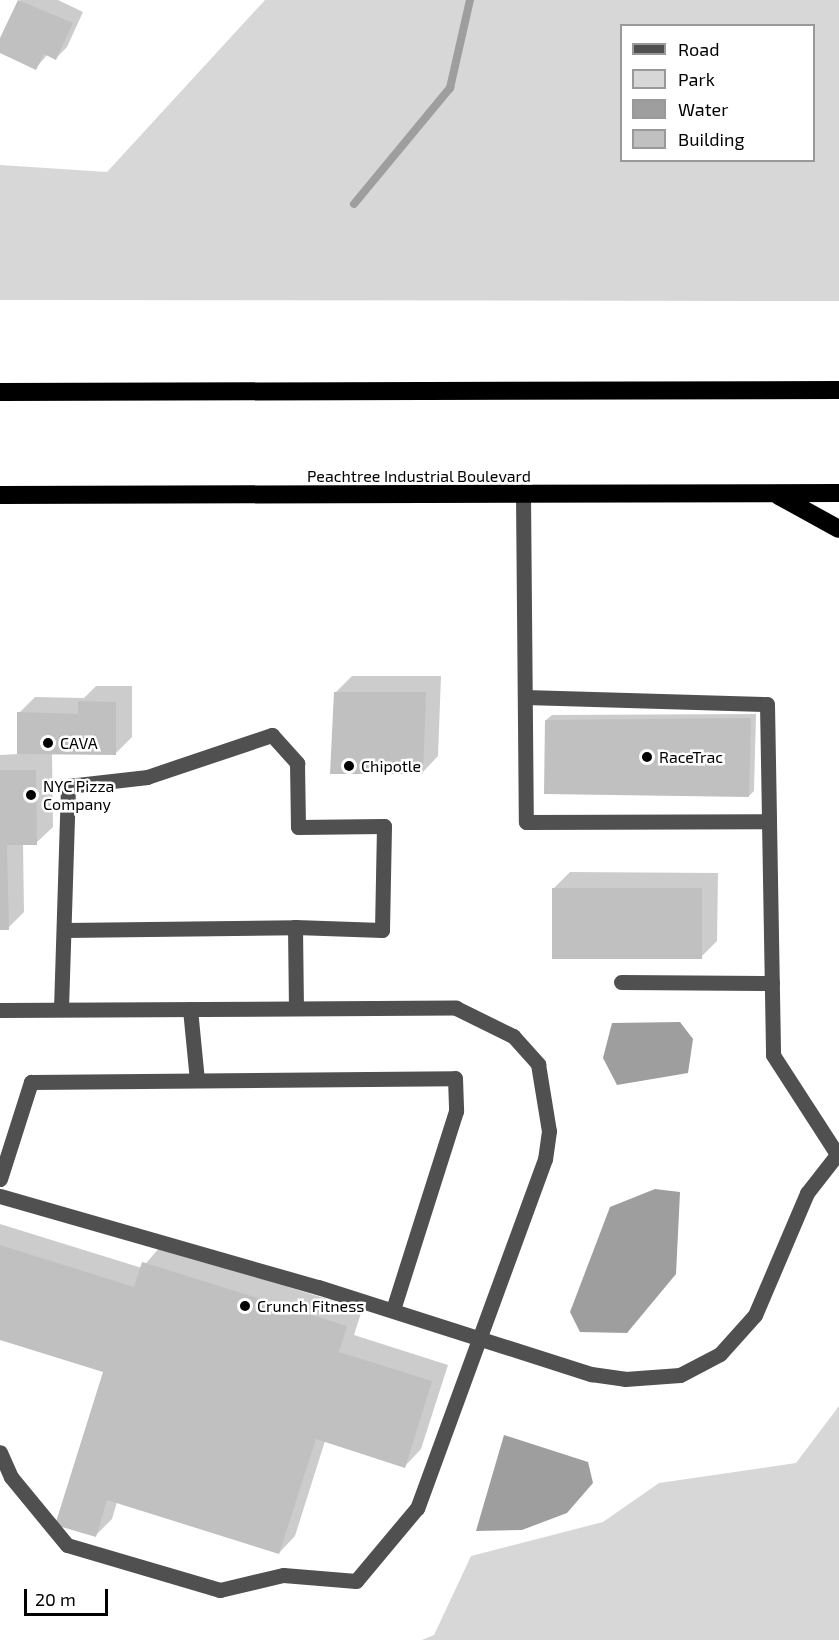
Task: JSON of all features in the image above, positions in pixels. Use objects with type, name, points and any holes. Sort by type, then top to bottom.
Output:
[{"type":"highway","points":[[0,392],[839,390]]},
{"type":"highway","name":"Peachtree Industrial Boulevard","points":[[0,495],[839,493]]},
{"type":"highway","points":[[774,494],[839,529]]},
{"type":"lane","points":[[523,495],[526,822],[769,822]]},
{"type":"lane","points":[[0,1196],[477,1335],[591,1374],[625,1379],[680,1375],[720,1354],[755,1315],[807,1193],[838,1153],[773,1055],[767,704],[525,697]]},
{"type":"lane","points":[[61,1009],[68,786],[147,777],[272,735],[297,763],[298,827],[384,826],[382,930],[295,927],[64,930]]},
{"type":"lane","points":[[295,927],[297,1008]]},
{"type":"lane","points":[[621,982],[772,983]]},
{"type":"lane","points":[[0,1010],[456,1008],[513,1036],[538,1064],[547,1110],[545,1159],[477,1335],[417,1508],[356,1581],[283,1575],[220,1590],[67,1545],[11,1477],[0,1452]]},
{"type":"lane","points":[[190,1009],[196,1080]]},
{"type":"lane","points":[[0,1179],[31,1082],[454,1078],[456,1111],[393,1310]]},
{"type":"green space","points":[[265,0],[839,0],[839,301],[0,300],[0,165],[107,172]]},
{"type":"green space","points":[[839,1406],[839,1640],[422,1640],[434,1635],[471,1556],[603,1522],[659,1483],[796,1463]]},
{"type":"water","points":[[680,1022],[693,1039],[688,1073],[617,1085],[603,1058],[612,1023]]},
{"type":"water","points":[[655,1189],[680,1192],[676,1274],[627,1333],[580,1332],[570,1312],[610,1207]]},
{"type":"water","points":[[504,1435],[588,1462],[593,1483],[567,1513],[522,1530],[476,1531]]},
{"type":"building","points":[[18,0],[73,23],[56,60],[44,54],[36,70],[0,53],[0,38]]},
{"type":"building","points":[[334,692],[426,692],[423,774],[330,774]]},
{"type":"building","points":[[78,701],[116,702],[116,755],[17,754],[17,712],[78,714]]},
{"type":"building","name":"RaceTrac","points":[[751,718],[749,797],[544,794],[545,720]]},
{"type":"building","points":[[0,770],[36,770],[37,845],[7,845],[9,930],[0,930]]},
{"type":"building","points":[[552,888],[702,888],[702,959],[552,959]]},
{"type":"building","points":[[0,1245],[134,1287],[142,1262],[347,1326],[339,1352],[432,1381],[405,1468],[316,1439],[279,1554],[107,1500],[96,1537],[55,1525],[103,1372],[0,1340]]},
{"type":"waterway","points":[[354,204],[450,88],[470,0]]},
{"type":"place","name":"CAVA","points":[[48,743]]},
{"type":"place","name":"RaceTrac","points":[[647,757]]},
{"type":"place","name":"Chipotle","points":[[349,766]]},
{"type":"place","name":"NYC Pizza Company","points":[[31,795]]},
{"type":"place","name":"Crunch Fitness","points":[[245,1306]]}]
